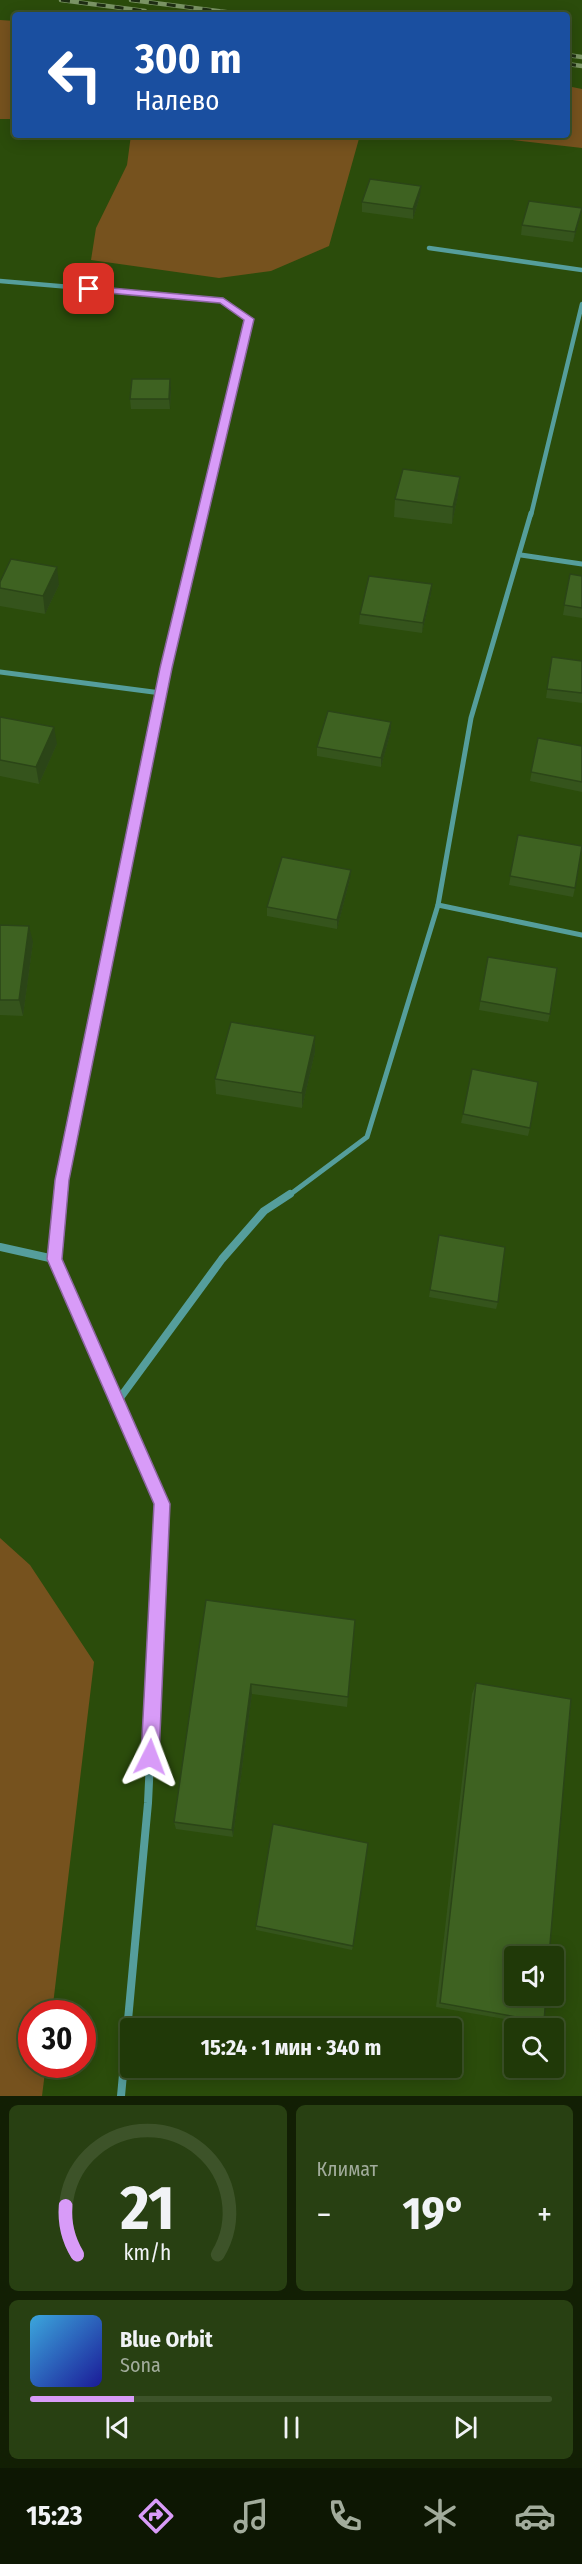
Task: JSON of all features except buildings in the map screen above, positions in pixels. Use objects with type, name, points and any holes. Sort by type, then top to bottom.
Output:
[{"type":"street","points":[[429,249],[582,270]]},
{"type":"street","points":[[0,281],[223,300],[249,319],[161,693],[62,1180],[54,1259],[162,1504],[148,1803],[121,2096]]},
{"type":"street","points":[[117,1402],[222,1259],[264,1211],[302,1186],[367,1137],[438,905],[471,718],[521,555],[582,304]]},
{"type":"street","points":[[521,555],[582,564]]},
{"type":"street","points":[[0,672],[161,693]]},
{"type":"street","points":[[438,905],[582,935]]},
{"type":"street","points":[[0,1247],[54,1259]]},
{"type":"shaded area","points":[[0,20],[12,21],[12,119],[0,119]]},
{"type":"shaded area","points":[[570,87],[582,89],[582,148],[495,138],[570,138]]},
{"type":"shaded area","points":[[131,138],[359,138],[329,246],[271,271],[219,278],[91,260],[96,228],[127,165]]},
{"type":"shaded area","points":[[0,1538],[30,1565],[94,1662],[54,2000],[18,2000],[18,2078],[44,2078],[42,2096],[0,2096]]},
{"type":"railway","points":[[61,0],[145,11]]},
{"type":"railway","points":[[131,0],[225,12]]},
{"type":"railway","points":[[570,55],[582,57]]},
{"type":"railway","points":[[570,64],[582,66]]},
{"type":"route","points":[[89,289],[223,300],[249,319],[166,668],[62,1180],[54,1259],[162,1504],[150,1757]]}]
